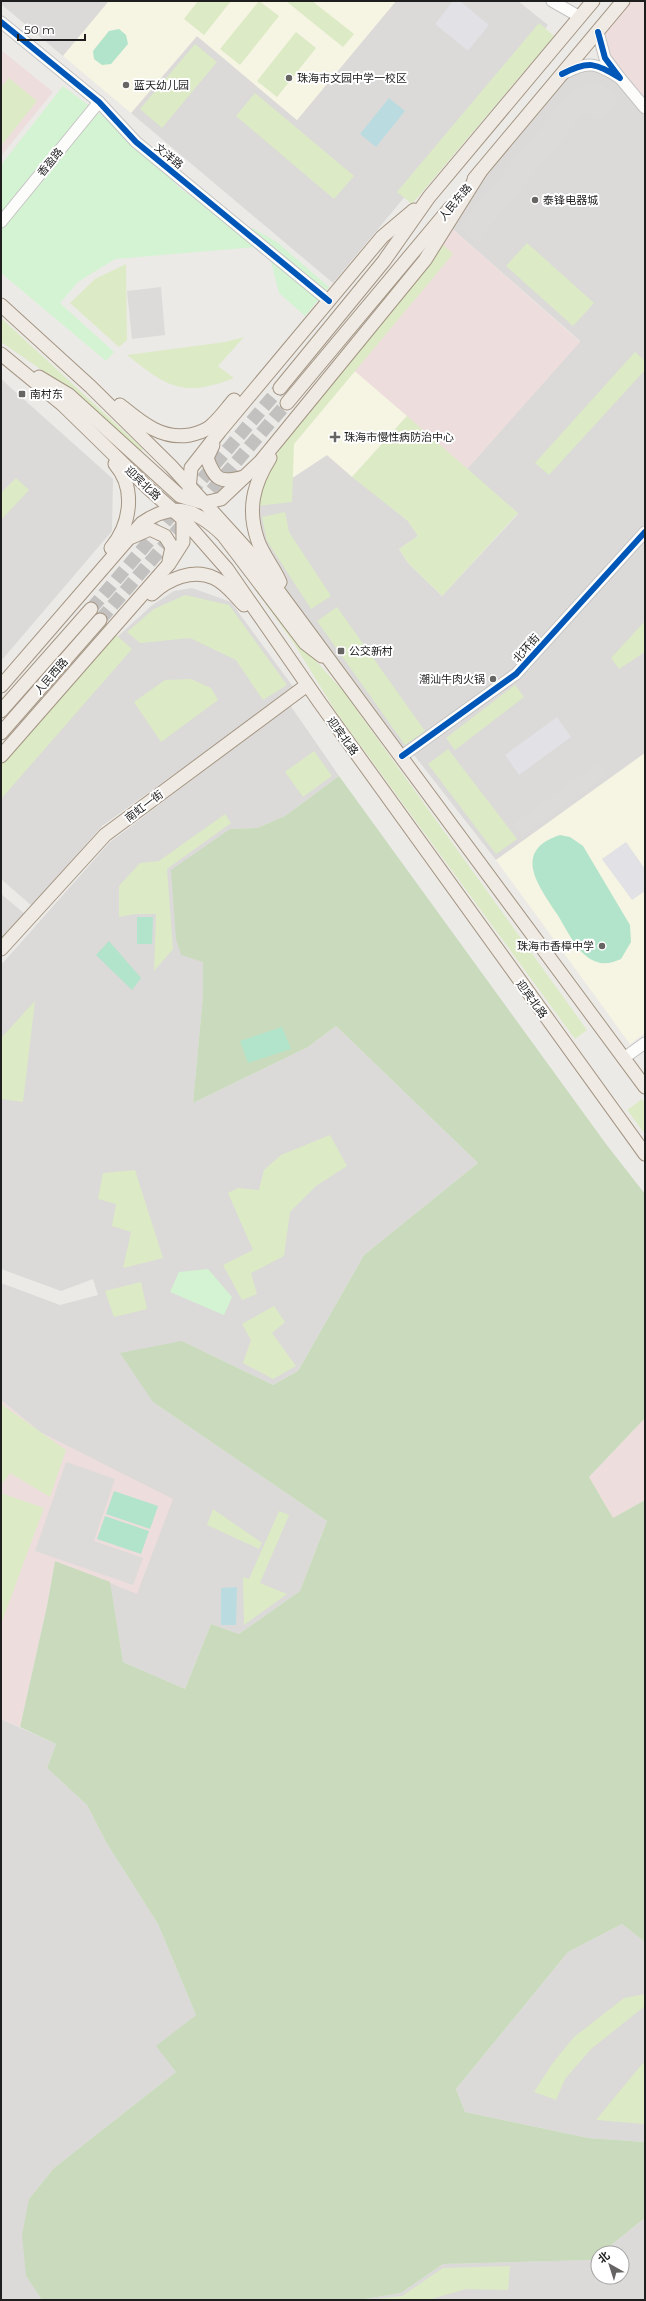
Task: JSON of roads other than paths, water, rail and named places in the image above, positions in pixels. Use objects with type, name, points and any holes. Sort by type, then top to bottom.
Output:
[{"type":"main road","name":"人民东路","points":[[280,388],[384,261],[429,197],[594,1]]},
{"type":"main road","name":"人民东路","points":[[287,402],[623,1]]},
{"type":"main road","points":[[192,500],[221,499],[246,476],[294,420],[425,260],[480,172]]},
{"type":"main road","points":[[188,486],[191,468],[220,431],[382,237],[429,197]]},
{"type":"main road","points":[[1,305],[91,387],[171,466],[188,486],[192,500]]},
{"type":"main road","points":[[38,338],[144,425],[162,434],[180,436],[199,433],[212,426],[262,368],[292,345]]},
{"type":"main road","points":[[4,356],[69,395],[192,500],[251,554],[402,756],[645,1087]]},
{"type":"main road","name":"迎宾北路","points":[[4,356],[63,406],[183,513],[227,569],[307,685],[645,1154]]},
{"type":"main road","points":[[34,648],[71,596],[121,536],[128,518],[129,493],[122,472],[63,406]]},
{"type":"main road","points":[[289,604],[279,580],[258,541],[252,513],[254,488],[267,463],[294,420]]},
{"type":"main road","points":[[220,431],[207,458],[212,473],[218,479],[230,481],[246,476]]},
{"type":"main road","points":[[171,466],[192,500]]},
{"type":"main road","points":[[1,756],[169,564],[183,542],[183,513],[192,500]]},
{"type":"main road","points":[[1,686],[142,523],[156,514],[183,513],[210,522],[223,535],[305,643],[336,668]]},
{"type":"main road","points":[[130,538],[150,530],[165,536],[172,547],[169,564]]},
{"type":"main road","points":[[111,632],[162,585],[177,577],[195,574],[214,578],[229,589],[278,642]]},
{"type":"main road","name":"人民西路","points":[[1,711],[91,610]]},
{"type":"main road","name":"人民西路","points":[[1,733],[100,620]]},
{"type":"main road","name":"南虹一街","points":[[1,949],[105,835],[307,685]]},
{"type":"street","points":[[552,1],[580,17]]},
{"type":"street","name":"文洋路","points":[[1,22],[100,102],[136,142],[329,301]]},
{"type":"street","points":[[598,32],[605,58],[645,108]]},
{"type":"street","points":[[562,74],[583,65],[595,64],[620,78]]},
{"type":"street","name":"香盈路","points":[[1,222],[100,102]]},
{"type":"street","name":"北环街","points":[[402,756],[516,674],[645,532]]},
{"type":"street","points":[[624,1058],[645,1043]]},
{"type":"water","points":[[389,98],[405,111],[376,147],[360,134]]},
{"type":"water","points":[[237,1587],[236,1625],[221,1625],[221,1588]]},
{"type":"tunnel","points":[[91,609],[280,388]]},
{"type":"tunnel","points":[[100,620],[287,403]]},
{"type":"place","name":"珠海市文园中学一校区","points":[[289,78]]},
{"type":"place","name":"蓝天幼儿园","points":[[126,85]]},
{"type":"place","name":"泰锋电器城","points":[[535,200]]},
{"type":"place","name":"南村东","points":[[22,394]]},
{"type":"place","name":"珠海市慢性病防治中心","points":[[335,437]]},
{"type":"place","name":"公交新村","points":[[341,651]]},
{"type":"place","name":"潮汕牛肉火锅","points":[[493,679]]},
{"type":"place","name":"珠海市香樟中学","points":[[602,946]]}]
